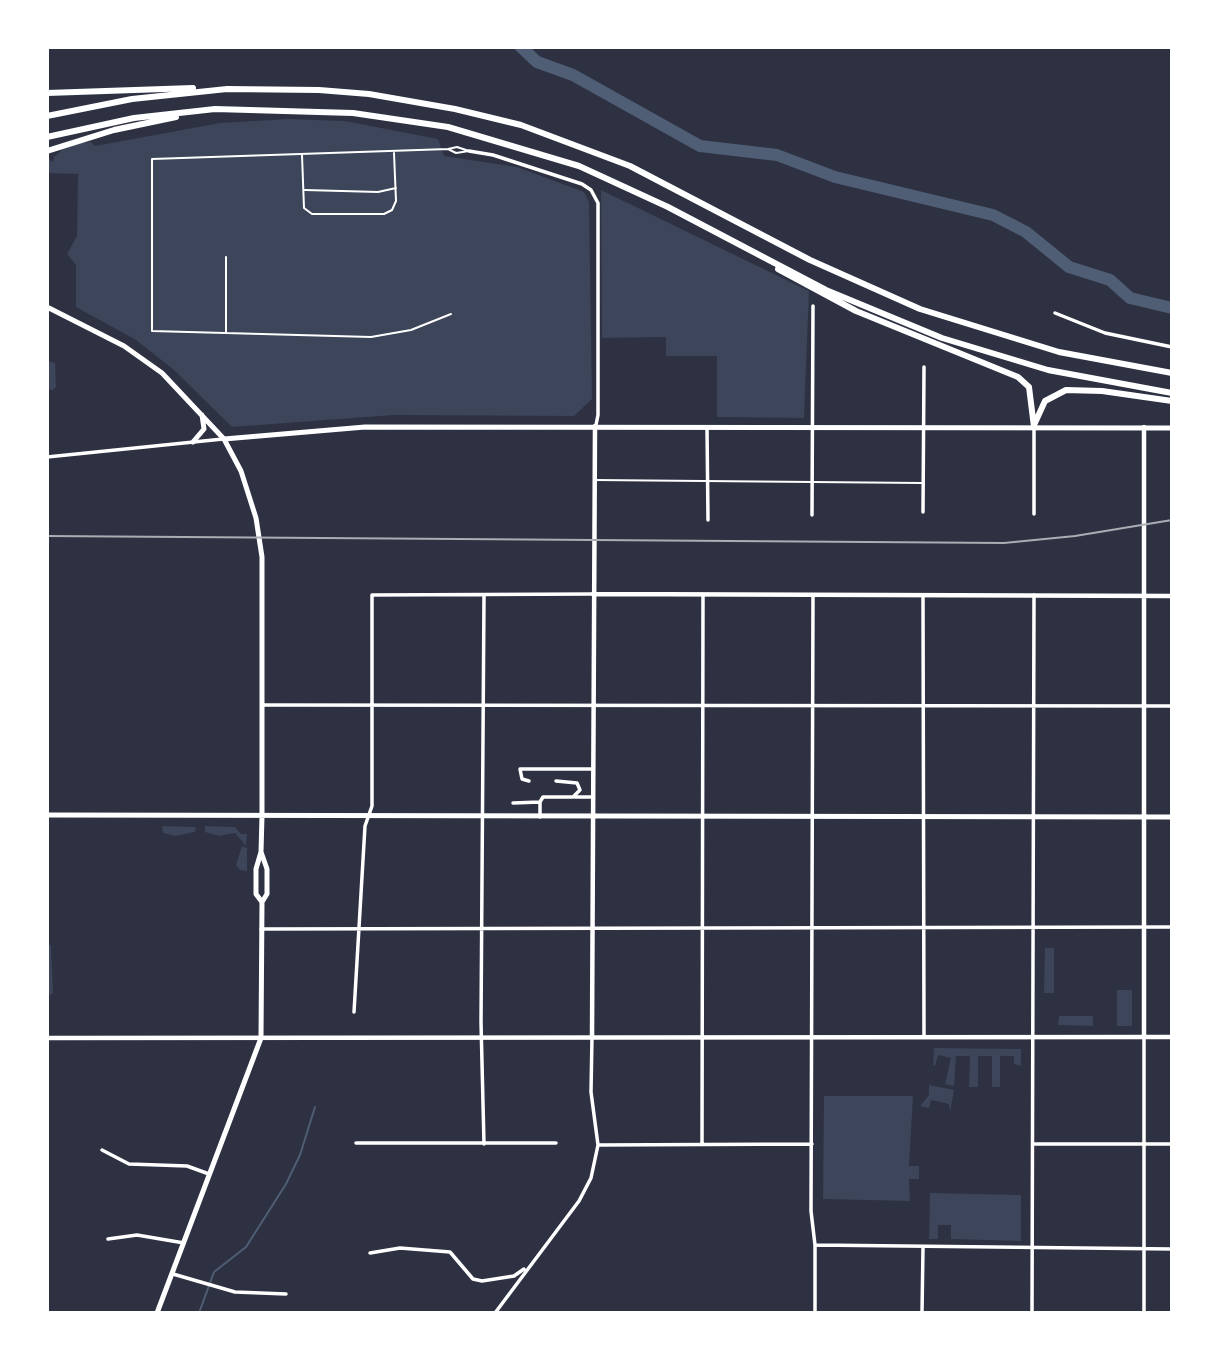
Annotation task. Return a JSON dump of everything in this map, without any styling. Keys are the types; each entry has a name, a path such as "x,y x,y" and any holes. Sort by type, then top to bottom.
{"highway":[{"path":"47,93 176,88 319,90 369,94 455,108 514,123 630,166 810,260 920,309 1025,343 1151,370 1172,371"},
{"path":"47,116 132,99 227,89"},
{"path":"47,137 134,118 215,109 353,113 448,127 579,166 668,207 774,265 863,307 977,350 1048,370 1172,393"},
{"path":"47,151 114,130 215,109"},
{"path":"774,265 782,274 856,311 1018,377 1028,387 1034,427"},
{"path":"1034,427 1045,401 1066,390 1102,391 1172,401"}],"main road":[{"path":"47,307 135,352 162,373 202,412 224,439 241,471 256,518 262,557 262,816 261,852 256,869 256,894 262,902"},
{"path":"193,442 204,429 202,412"},
{"path":"224,439 365,427 596,425 1172,428"},
{"path":"47,815 1172,817"},
{"path":"157,1313 261,1038 261,929 262,902 267,894 267,869 261,852"}],"street":[{"path":"469,151 493,155 582,184 591,191 598,203 598,415 593,480 591,1092 598,1145 595,1167 586,1190 495,1313"},
{"path":"813,306 813,515"},
{"path":"1055,313 1105,333 1172,347"},
{"path":"923,512 924,367"},
{"path":"707,426 708,520"},
{"path":"1034,427 1034,514"},
{"path":"1144,427 1144,1313"},
{"path":"47,457 224,439"},
{"path":"354,1012 365,828 369,816 372,596 484,596 500,593 923,597 1172,596"},
{"path":"702,1144 703,594"},
{"path":"1032,1313 1034,595"},
{"path":"484,596 481,1039 484,1144"},
{"path":"813,596 811,1211 815,1245 815,1313"},
{"path":"923,597 924,1037"},
{"path":"262,705 1172,706"},
{"path":"529,781 522,779 520,769 593,769"},
{"path":"556,781 577,783 580,790 573,797"},
{"path":"540,817 543,797 593,797"},
{"path":"513,803 540,803"},
{"path":"261,929 813,925 1172,927"},
{"path":"47,1038 1172,1037"},
{"path":"356,1143 556,1143"},
{"path":"598,1145 812,1144"},
{"path":"1033,1144 1172,1144"},
{"path":"102,1150 130,1164 187,1166 209,1174"},
{"path":"108,1239 137,1235 184,1243"},
{"path":"815,1245 1172,1249"},
{"path":"370,1253 400,1248 450,1252 473,1279 482,1281 514,1276 529,1266"},
{"path":"922,1313 923,1248"},
{"path":"173,1274 235,1292 286,1294"}],"lane":[{"path":"451,314 391,336 152,331 152,159 394,152 457,147 469,151"},
{"path":"447,149 456,153 469,151"},
{"path":"302,154 304,208 312,214 384,214 392,210 396,201 394,152"},
{"path":"304,190 378,192 396,188"},
{"path":"226,257 226,334"},
{"path":"593,480 923,483"}],"shaded area":[{"path":"289,119 345,121 438,139 444,156 517,167 584,192 589,202 592,399 574,416 394,415 232,427 174,370 136,340 76,307 76,265 67,254 77,236 78,174 47,173 47,158 53,162 54,157 63,149 80,143 91,142 95,146 220,123"},
{"path":"601,190 809,291 804,418 717,417 717,356 666,356 666,337 602,338"},
{"path":"992,211 1016,220 1026,232 1013,231 994,217"},
{"path":"47,361 55,363 56,387 53,390 47,389"},
{"path":"162,826 196,827 195,832 175,836 163,833"},
{"path":"205,826 235,827 241,834 247,834 246,846 235,833 219,836 205,832"},
{"path":"242,846 247,848 247,871 240,870 236,865"},
{"path":"47,944 51,945 53,993 47,997"},
{"path":"1045,948 1054,948 1054,993 1044,993"},
{"path":"1117,990 1132,990 1132,1026 1117,1026"},
{"path":"1059,1016 1093,1016 1093,1026 1058,1025"},
{"path":"934,1048 1021,1049 1021,1066 1014,1064 1014,1056 1000,1056 1000,1087 992,1087 992,1056 978,1056 978,1087 969,1087 970,1056 956,1056 954,1086 945,1084 951,1058 938,1055 935,1066 933,1065"},
{"path":"929,1085 954,1090 950,1112 949,1104 931,1100 929,1108 920,1106 929,1095"},
{"path":"824,1096 913,1096 909,1166 919,1166 919,1179 909,1179 910,1201 823,1199"},
{"path":"930,1193 1021,1195 1021,1241 951,1239 951,1225 938,1225 938,1239 929,1239"}],"waterway":[{"path":"521,47 537,62 573,75 700,146 777,155 835,177 993,215 1026,232 1069,267 1110,280 1130,298 1172,308"},
{"path":"199,1313 214,1272 246,1247 286,1184 300,1155 315,1107"}],"railway":[{"path":"47,536 1004,543 1075,536 1172,520"}]}
